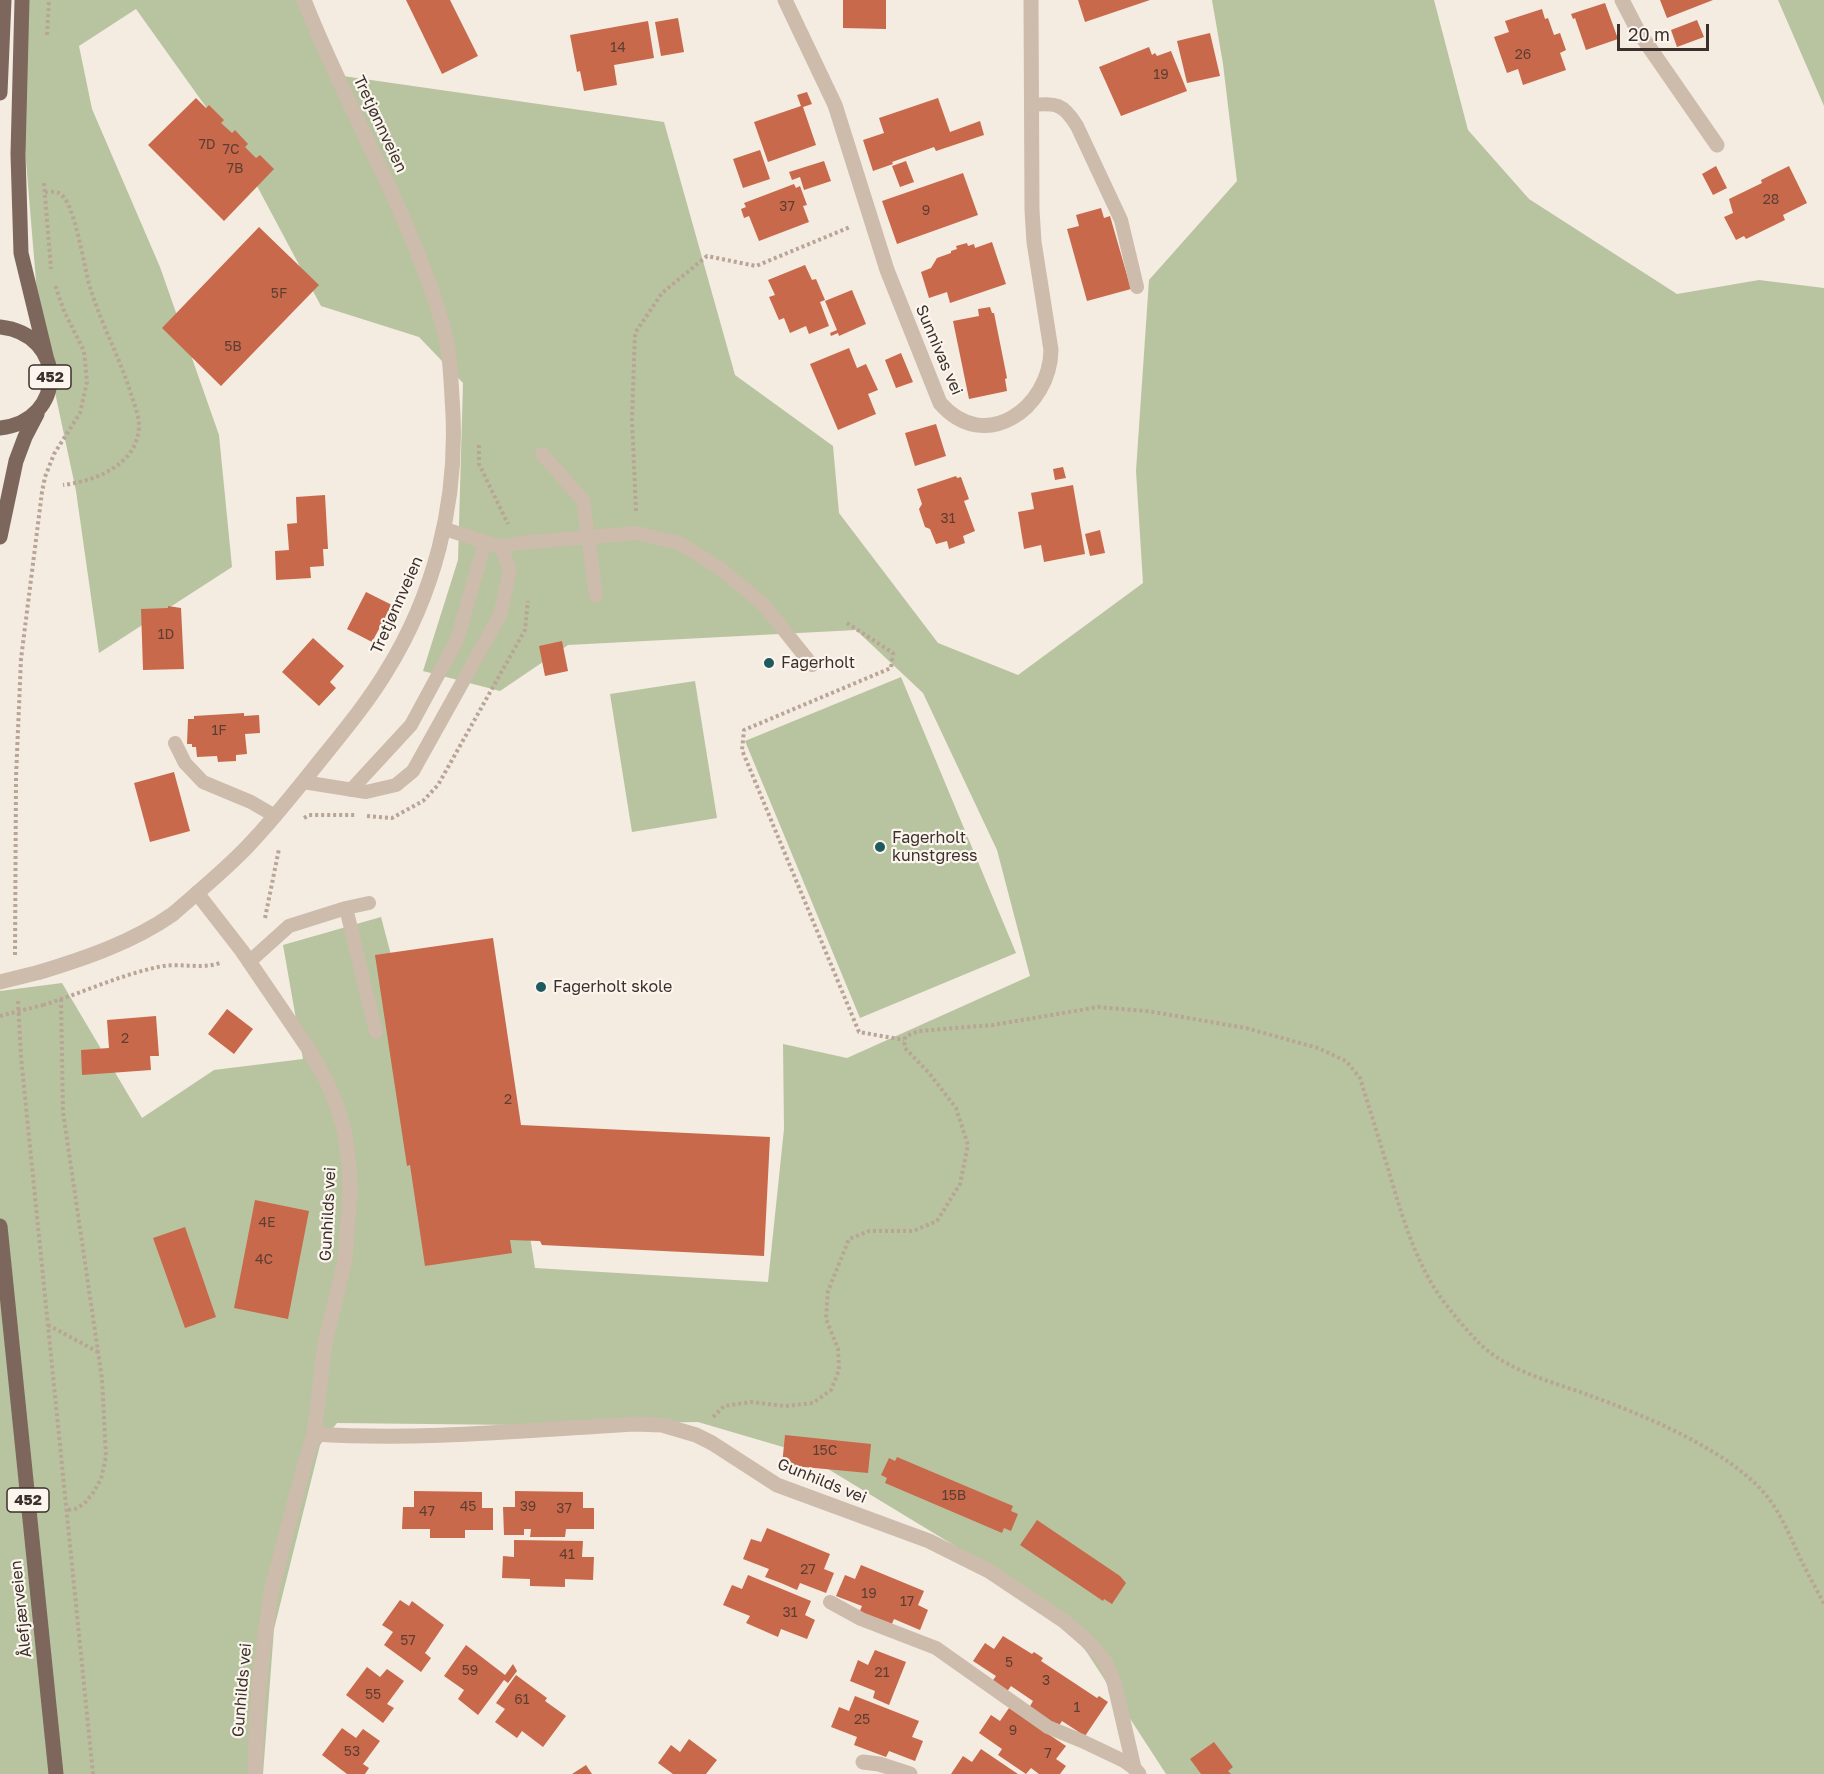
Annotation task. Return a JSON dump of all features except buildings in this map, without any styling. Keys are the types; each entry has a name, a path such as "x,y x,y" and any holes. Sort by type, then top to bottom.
{"main road":[{"path":"0,93 4,0"},
{"name":"452","path":"0,537 16,461 25,437 46,399 50,385 50,370 21,253 18,154 22,0"},
{"name":"452","path":"0,327 12,328 26,334 37,343 46,356"},
{"name":"452","path":"0,428 21,424 38,411"},
{"name":"Ålefjærveien","path":"0,1226 56,1774"}],"street":[{"name":"Tretjønnveien","path":"0,982 78,960 113,947 142,932 173,914 246,849 303,782 386,673 404,641 433,572 445,529 454,446 451,382 443,327 420,261 385,175 319,39 304,0"},
{"name":"Sunnivas vei","path":"786,0 835,105 887,270 940,403 947,412 967,423 982,426 1011,420 1039,391 1051,367 1051,350 1034,242 1031,0"},
{"path":"1622,0 1638,31 1717,145"},
{"name":"Gunhilds vei","path":"197,893 289,1017 313,1057 337,1106 345,1134 349,1166 350,1193 345,1260 338,1297 325,1343 314,1434 303,1466 271,1592 260,1678 255,1774"},
{"name":"Gunhilds vei","path":"314,1434 370,1438 405,1437 635,1424 662,1425 696,1435 777,1485 929,1541 989,1571 1065,1621 1105,1661 1114,1682 1137,1771"},
{"path":"863,1762 879,1764 910,1774"}],"lane":[{"path":"1031,105 1051,103 1060,106 1071,116 1077,126 1121,220 1137,287"},
{"path":"542,454 583,500 596,596"},
{"path":"445,529 501,547 638,532 680,543 718,567 763,604 812,665"},
{"path":"351,790 411,725 457,640 484,542"},
{"path":"303,782 366,792 396,785 413,771 500,615 510,570 501,547"},
{"path":"175,743 185,763 203,782 251,802 275,816"},
{"path":"249,962 289,926 369,903"},
{"path":"346,908 376,1032"},
{"name":"Gunhilds vei","path":"830,1602 861,1619 936,1648 1048,1727 1124,1761 1137,1771"}],"path":[{"path":"46,46 49,0"},
{"path":"16,958 16,777 21,659 45,477 54,454 80,413 87,382 84,351 64,311 51,268 44,181"},
{"path":"45,192 58,192 65,198 73,213 90,286 127,379 139,426 135,442 124,460 94,478 63,485"},
{"path":"638,532 632,420 635,333 662,293 707,256 756,266 871,219"},
{"path":"847,623 893,653 891,668 744,730 742,750 859,1032 904,1040"},
{"path":"17,991 21,1058 93,1774"},
{"path":"61,999 63,1112 103,1390 106,1457 104,1468 93,1493 84,1504 75,1509 66,1510"},
{"path":"0,1016 43,1005"},
{"path":"696,1435 724,1406 751,1402 786,1406 813,1403 831,1390 840,1370 838,1349 826,1319 828,1291 849,1239 870,1231 913,1231 937,1221 960,1184 968,1145 956,1108 905,1048 904,1040 908,1034 919,1031 993,1025 1098,1007 1147,1011 1246,1028 1318,1048 1346,1061 1360,1078 1399,1208 1417,1254 1440,1296 1478,1341 1509,1365 1612,1404 1671,1430 1708,1449 1745,1474 1770,1500 1784,1523 1824,1604"},
{"path":"48,1325 98,1353"}],"green space":[{"path":"19,0 309,0 343,76 664,122 735,375 833,446 839,513 938,643 1018,675 1143,583 1136,471 1149,280 1237,181 1223,64 1212,0 1434,0 1468,130 1529,199 1677,294 1759,280 1824,288 1824,1774 1166,1774 1073,1631 965,1552 800,1452 698,1422 516,1425 337,1423 320,1445 274,1629 263,1774 0,1774 0,991 62,983 142,1118 214,1070 303,1059 283,945 381,917 410,1027 522,1186 535,1268 768,1282 784,1129 783,1044 847,1058 1030,976 997,850 923,693 856,630 568,645 500,691 423,671 458,560 463,383 419,337 321,306 241,156 136,9 79,46 92,109 160,267 219,435 232,567 99,653 76,491 39,317 24,137"},
{"path":"1778,0 1824,0 1824,106"},
{"name":"Fagerholt kunstgress","path":"901,677 1016,953 860,1018 745,741"},
{"path":"695,681 717,818 632,832 610,694"}],"place":[{"name":"Fagerholt","path":"769,663"},
{"name":"Fagerholt kunstgress","path":"880,847"},
{"name":"Fagerholt skole","path":"541,987"}]}
